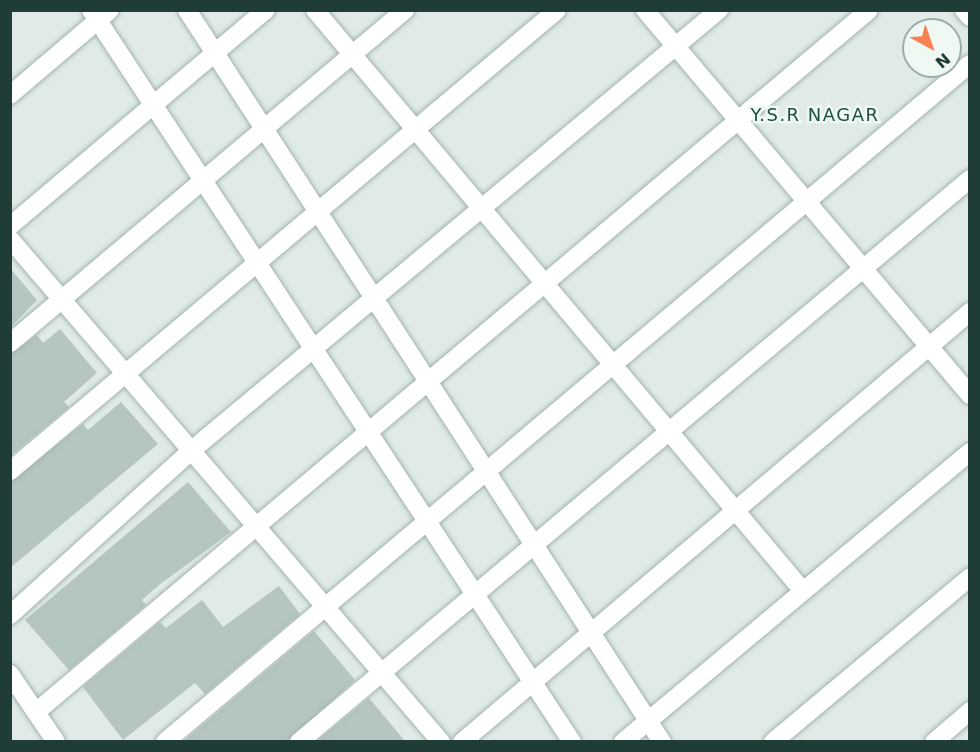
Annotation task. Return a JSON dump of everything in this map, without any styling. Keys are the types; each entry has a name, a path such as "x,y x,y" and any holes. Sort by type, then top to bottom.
{"street":[{"path":"188,10 262,131 318,212 663,741"},
{"path":"10,226 266,10"},
{"path":"315,10 351,56 482,208 803,591"},
{"path":"10,343 405,10"},
{"path":"10,471 557,10"},
{"path":"645,10 969,395"},
{"path":"10,615 192,450 719,10"},
{"path":"36,712 428,381 546,285 869,10"},
{"path":"964,10 969,17"},
{"path":"10,95 100,14 153,106 201,182 314,349 572,741"},
{"path":"165,741 969,64"},
{"path":"299,741 969,179"},
{"path":"10,239 441,741"},
{"path":"462,741 969,312"},
{"path":"623,741 969,452"},
{"path":"773,741 969,576"},
{"path":"10,675 56,741"},
{"path":"934,741 969,711"}],"building":[{"path":"10,268 37,300 10,328"},
{"path":"60,329 97,373 64,402 69,407 10,456 10,354 37,335 43,343"},
{"path":"121,402 158,444 10,568 10,482 83,424 88,430"},
{"path":"188,482 231,532 159,585 142,600 146,605 69,670 25,620"},
{"path":"279,586 300,614 205,694 195,683 123,740 83,687 160,622 166,628 202,600 223,627"},
{"path":"314,631 355,680 288,741 184,741"},
{"path":"369,698 405,741 317,741"}],"district":[{"name":"Y.S.R NAGAR","path":"815,115"}]}
